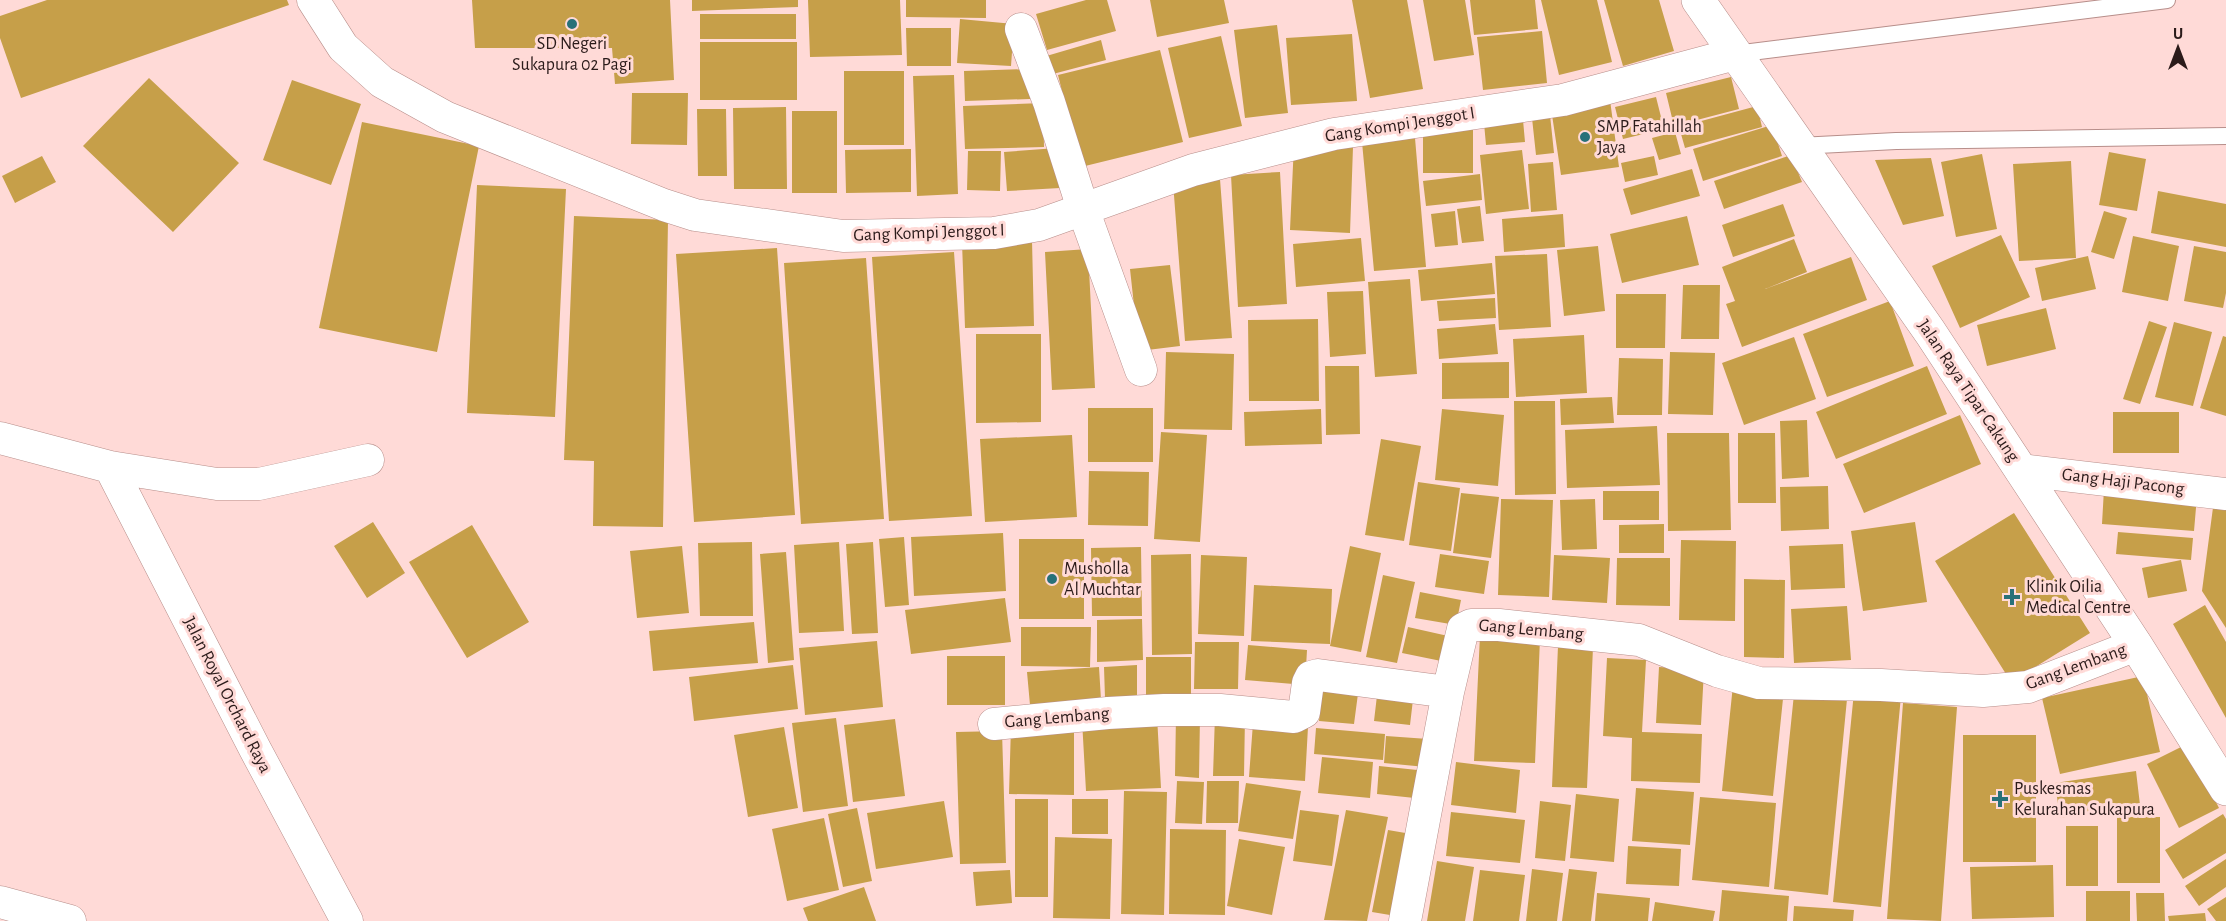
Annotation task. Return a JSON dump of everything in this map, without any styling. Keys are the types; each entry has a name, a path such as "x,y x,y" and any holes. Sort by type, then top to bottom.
{"street":[{"name":"Gang Kompi Jenggot I","path":"313,0 343,47 382,82 445,117 664,205 695,215 843,236 994,233 1039,225 1193,170 1334,134 1563,100 1735,54"},
{"name":"Jalan Raya Tipar Cakung","path":"1698,0 1930,332 2136,645 2226,789"},
{"path":"1021,29 1049,102 1083,209 1141,370"},
{"path":"0,438 110,467 217,484 259,484 368,460"},
{"name":"Jalan Royal Orchard Raya","path":"110,467 255,749 347,921"},
{"name":"Gang Haji Pacong","path":"2021,470 2226,494"},
{"name":"Gang Lembang","path":"994,724 1164,710 1220,710 1294,717 1304,712 1308,682 1311,677 1318,675 1448,692 1463,629 1471,624 1499,624 1639,640 1717,672 1759,682 1881,685 1983,691 2028,687 2136,645"},
{"path":"1405,921 1448,692"},
{"path":"0,902 70,921"}],"lane":[{"path":"1735,54 2167,0"},
{"path":"1799,146 1896,141 2226,136"}],"building":[{"path":"47,0 287,0 289,5 21,98 0,38 0,16"},
{"name":"SD Negeri Sukapura 02 Pagi","path":"472,0 670,0 674,80 615,84 612,48 475,48"},
{"path":"692,0 798,0 798,7 692,11"},
{"path":"808,0 900,0 902,55 810,57"},
{"path":"906,0 986,0 986,18 906,17"},
{"path":"1086,0 1107,0 1116,31 1047,50 1036,14"},
{"path":"1150,0 1224,0 1229,23 1157,37"},
{"path":"1352,0 1407,0 1423,89 1370,98"},
{"path":"1423,0 1465,0 1474,55 1434,61"},
{"path":"1470,0 1535,0 1538,29 1474,35"},
{"path":"1541,0 1597,0 1612,62 1559,75"},
{"path":"1604,0 1659,0 1674,51 1623,66"},
{"path":"700,14 796,14 796,39 700,39"},
{"path":"960,19 1014,24 1011,66 957,63"},
{"path":"1277,25 1288,113 1245,118 1234,30"},
{"path":"906,28 951,28 951,66 907,66"},
{"path":"1542,31 1547,83 1483,90 1477,37"},
{"path":"1352,34 1357,101 1291,105 1286,38"},
{"path":"1221,36 1242,126 1189,138 1168,48"},
{"path":"1101,40 1106,60 1049,75 1043,57"},
{"path":"700,42 797,42 797,100 700,100"},
{"path":"1160,50 1183,142 1081,167 1058,75"},
{"path":"1030,69 1030,99 965,101 964,71"},
{"path":"844,71 904,71 904,145 844,145"},
{"path":"954,75 958,194 917,196 913,76"},
{"path":"1731,77 1739,109 1674,126 1666,93"},
{"path":"149,78 239,163 173,232 83,146"},
{"path":"292,80 361,104 331,185 263,160"},
{"path":"632,93 688,93 687,145 631,144"},
{"path":"1656,97 1664,129 1623,139 1615,107"},
{"name":"SMP Fatahillah Jaya","path":"1610,100 1619,167 1561,175 1551,108"},
{"path":"1043,103 1044,147 965,149 963,106"},
{"path":"1757,106 1762,127 1685,148 1679,127"},
{"path":"786,107 787,189 734,189 733,108"},
{"path":"697,109 726,109 727,176 698,176"},
{"path":"1522,109 1525,142 1486,145 1483,112"},
{"path":"792,111 837,111 837,193 792,193"},
{"path":"1550,115 1554,153 1536,155 1532,118"},
{"path":"362,122 479,146 437,352 319,328"},
{"path":"1772,125 1782,156 1703,181 1693,149"},
{"path":"1423,127 1473,127 1473,173 1423,173"},
{"path":"1675,132 1681,154 1659,160 1652,138"},
{"path":"1415,138 1426,267 1374,271 1362,142"},
{"path":"1294,144 1353,147 1350,233 1290,230"},
{"path":"1057,148 1060,188 1007,191 1004,152"},
{"path":"911,149 911,192 846,193 845,150"},
{"path":"1522,150 1529,209 1486,214 1480,155"},
{"path":"968,151 1001,151 1000,191 967,190"},
{"path":"2109,152 2146,159 2137,211 2099,205"},
{"path":"1982,154 1997,229 1956,237 1941,162"},
{"path":"1791,155 1802,182 1724,209 1714,181"},
{"path":"42,156 56,182 15,203 2,176"},
{"path":"1654,156 1658,175 1625,182 1621,163"},
{"path":"1931,158 1944,216 1903,225 1875,160"},
{"path":"2071,161 2076,258 2019,261 2013,164"},
{"path":"1553,162 1557,210 1531,212 1528,164"},
{"path":"1692,169 1700,196 1631,215 1623,189"},
{"path":"1280,172 1287,304 1238,307 1231,175"},
{"path":"1480,174 1482,200 1426,206 1423,181"},
{"path":"1220,179 1232,338 1185,341 1173,182"},
{"path":"477,185 566,189 555,417 467,413"},
{"path":"2158,191 2226,204 2226,247 2151,233"},
{"path":"1783,204 1795,236 1733,257 1722,225"},
{"path":"1480,206 1484,241 1462,243 1457,209"},
{"path":"1455,211 1458,245 1435,247 1431,214"},
{"path":"2104,211 2127,218 2114,259 2091,252"},
{"path":"1563,214 1565,247 1504,252 1502,219"},
{"path":"574,216 668,220 663,527 593,526 594,461 564,460"},
{"path":"1687,216 1699,265 1622,283 1610,234"},
{"path":"2001,235 2030,297 1960,328 1932,266"},
{"path":"2133,236 2179,246 2168,301 2122,292"},
{"path":"1361,238 1365,281 1296,287 1293,244"},
{"path":"1794,239 1807,272 1765,289 1851,257 1867,300 1742,347 1726,304 1735,301 1722,267"},
{"path":"1032,240 1034,326 965,328 962,242"},
{"path":"1598,246 1605,311 1564,316 1557,250"},
{"path":"2194,246 2226,252 2226,293 2223,308 2184,301"},
{"path":"777,248 795,515 694,522 676,254"},
{"path":"1088,249 1095,388 1052,390 1045,252"},
{"path":"954,252 972,516 889,521 872,257"},
{"path":"1547,254 1551,327 1499,330 1495,256"},
{"path":"2088,256 2096,289 2042,301 2035,268"},
{"path":"866,258 884,519 801,524 784,263"},
{"path":"1492,263 1495,294 1421,301 1418,270"},
{"path":"1170,265 1180,346 1139,351 1130,269"},
{"path":"1410,279 1417,374 1375,377 1368,282"},
{"path":"1683,285 1720,285 1719,339 1681,339"},
{"path":"1363,291 1366,354 1330,357 1327,292"},
{"path":"1616,294 1666,294 1665,348 1616,348"},
{"path":"1495,298 1496,318 1439,321 1437,301"},
{"path":"1890,301 1914,366 1827,397 1803,334"},
{"path":"2046,308 2056,349 1987,366 1977,325"},
{"path":"1318,319 1319,401 1249,401 1248,320"},
{"path":"2149,321 2167,327 2140,404 2123,399"},
{"path":"2174,322 2212,332 2193,406 2155,397"},
{"path":"1495,324 1498,354 1439,359 1437,329"},
{"path":"976,334 1041,334 1041,422 976,423"},
{"path":"1584,335 1587,393 1516,397 1513,339"},
{"path":"2223,336 2226,337 2226,416 2200,408"},
{"path":"1794,337 1816,399 1744,425 1722,363"},
{"path":"1166,352 1234,354 1232,430 1164,429"},
{"path":"1670,352 1715,353 1713,415 1668,414"},
{"path":"1619,358 1663,359 1662,415 1617,415"},
{"path":"1509,362 1509,398 1442,399 1442,363"},
{"path":"1325,366 1359,366 1360,434 1326,435"},
{"path":"1927,366 1947,414 1836,459 1816,412"},
{"path":"1612,397 1614,423 1561,425 1560,399"},
{"path":"1514,401 1555,401 1556,494 1515,495"},
{"path":"1088,408 1153,408 1153,462 1088,462"},
{"path":"1321,409 1322,444 1245,446 1244,412"},
{"path":"1442,409 1504,415 1498,486 1435,480"},
{"path":"2113,412 2179,412 2179,453 2113,453"},
{"path":"1960,415 1981,464 1864,513 1843,464"},
{"path":"1807,420 1809,477 1782,479 1780,421"},
{"path":"1657,426 1660,485 1567,488 1565,430"},
{"path":"1161,432 1207,435 1200,542 1154,539"},
{"path":"1667,433 1729,433 1731,530 1668,531"},
{"path":"1738,433 1775,433 1776,503 1738,503"},
{"path":"1072,435 1077,517 985,522 980,439"},
{"path":"1381,439 1421,446 1404,541 1365,535"},
{"path":"1089,471 1149,472 1148,526 1088,525"},
{"path":"1418,482 1460,488 1451,551 1409,545"},
{"path":"1828,486 1829,529 1781,531 1780,487"},
{"path":"2104,489 2197,496 2194,531 2102,524"},
{"path":"1603,491 1659,491 1659,520 1603,520"},
{"path":"1461,493 1499,497 1491,558 1453,553"},
{"path":"1501,499 1553,500 1549,597 1498,595"},
{"path":"1595,499 1597,549 1562,550 1560,500"},
{"path":"2214,500 2226,502 2226,628 2202,591"},
{"name":"Klinik Oilia Medical Centre","path":"2014,513 2090,633 2011,682 1935,561"},
{"path":"373,522 405,573 367,598 334,546"},
{"path":"1915,522 1927,602 1863,611 1851,531"},
{"path":"1664,524 1664,553 1619,553 1619,525"},
{"path":"472,525 529,622 467,658 409,562"},
{"path":"2118,532 2193,538 2191,560 2116,554"},
{"path":"1003,533 1006,591 914,596 911,537"},
{"path":"904,537 909,605 885,607 879,539"},
{"name":"Musholla Al Muchtar","path":"1019,539 1084,539 1084,619 1019,619"},
{"path":"1681,540 1736,541 1735,621 1679,620"},
{"path":"752,542 753,616 700,616 698,543"},
{"path":"839,542 844,631 799,633 794,545"},
{"path":"873,542 878,633 852,634 846,544"},
{"path":"1843,544 1845,588 1791,590 1789,546"},
{"path":"682,546 689,613 637,618 630,551"},
{"path":"1350,546 1381,553 1361,652 1330,646"},
{"path":"1141,547 1142,616 1092,616 1091,548"},
{"path":"786,552 794,660 768,663 760,554"},
{"path":"1191,554 1192,654 1152,655 1151,555"},
{"path":"1440,554 1489,561 1484,594 1435,587"},
{"path":"1201,555 1247,557 1244,636 1198,634"},
{"path":"1554,555 1610,558 1607,603 1552,600"},
{"path":"1617,558 1670,558 1670,606 1616,605"},
{"path":"2181,560 2187,591 2148,598 2142,568"},
{"path":"1383,575 1415,582 1397,663 1366,657"},
{"path":"1744,579 1785,580 1784,658 1744,657"},
{"path":"1254,585 1332,589 1330,644 1251,641"},
{"path":"1420,592 1461,600 1456,625 1415,618"},
{"path":"1005,598 1011,642 911,654 905,610"},
{"path":"2205,605 2226,642 2226,718 2173,624"},
{"path":"1847,606 1851,660 1794,663 1791,609"},
{"path":"1142,619 1143,660 1097,662 1097,620"},
{"path":"754,622 758,663 653,671 649,631"},
{"path":"1021,627 1091,627 1090,667 1021,666"},
{"path":"1408,627 1457,638 1451,663 1402,653"},
{"path":"1480,635 1540,638 1535,763 1474,761"},
{"path":"877,641 883,707 805,715 799,648"},
{"path":"1195,642 1239,642 1238,689 1194,689"},
{"path":"1248,645 1307,650 1305,685 1245,680"},
{"path":"1558,646 1593,647 1587,788 1552,787"},
{"path":"947,656 1005,656 1005,705 947,705"},
{"path":"1146,657 1191,657 1191,695 1146,695"},
{"path":"1607,658 1646,660 1642,732 1702,734 1700,783 1631,781 1632,738 1603,736"},
{"path":"793,665 798,709 694,721 689,677"},
{"path":"1137,665 1137,698 1105,698 1104,667"},
{"path":"1099,667 1101,700 1030,705 1027,672"},
{"path":"1659,667 1704,670 1701,725 1656,723"},
{"path":"2143,676 2160,752 2060,774 2042,698"},
{"path":"1323,682 1359,686 1354,724 1319,721"},
{"path":"1733,685 1784,689 1773,796 1722,791"},
{"path":"1378,687 1414,691 1410,725 1374,721"},
{"path":"1854,692 1901,696 1881,907 1833,902"},
{"path":"1794,694 1847,699 1828,895 1774,889"},
{"path":"1903,703 1957,707 1941,921 1887,919"},
{"path":"1176,715 1200,716 1199,778 1175,776"},
{"path":"1215,715 1245,716 1244,776 1213,776"},
{"path":"1157,716 1161,788 1086,791 1082,720"},
{"path":"836,718 848,806 803,812 792,723"},
{"path":"895,719 905,796 853,802 844,725"},
{"path":"1253,723 1308,727 1305,781 1249,777"},
{"path":"1011,726 1074,727 1074,795 1009,794"},
{"path":"784,727 798,808 748,817 734,735"},
{"path":"1316,728 1385,734 1383,760 1314,754"},
{"path":"1002,731 1006,863 960,864 956,732"},
{"name":"Puskesmas Kelurahan Sukapura","path":"1963,735 2036,735 2036,862 1963,862"},
{"path":"1386,736 1428,739 1426,767 1384,763"},
{"path":"2187,744 2219,808 2179,828 2147,764"},
{"path":"1322,757 1373,762 1370,798 1318,793"},
{"path":"1456,762 1520,770 1516,813 1451,805"},
{"path":"1379,766 1427,771 1424,799 1377,794"},
{"path":"2136,771 2140,805 2060,818 2055,783"},
{"path":"1177,781 1204,782 1202,824 1175,823"},
{"path":"1207,781 1239,781 1238,823 1206,823"},
{"path":"1246,783 1301,791 1293,839 1238,831"},
{"path":"1636,788 1694,792 1690,845 1632,841"},
{"path":"1124,791 1167,792 1164,915 1121,914"},
{"path":"1576,794 1619,799 1614,862 1570,858"},
{"path":"1700,797 1776,803 1769,887 1692,880"},
{"path":"1015,799 1048,799 1048,897 1015,897"},
{"path":"1072,799 1108,799 1108,834 1072,834"},
{"path":"944,801 953,857 876,869 867,813"},
{"path":"1540,801 1571,805 1565,861 1535,858"},
{"path":"857,808 872,881 843,887 828,814"},
{"path":"1300,810 1339,815 1332,866 1293,861"},
{"path":"1346,810 1388,817 1367,921 1324,920"},
{"path":"1451,812 1525,820 1520,863 1446,856"},
{"path":"2223,814 2226,819 2226,853 2183,879 2165,850"},
{"path":"2117,817 2160,817 2160,883 2117,883"},
{"path":"824,818 839,890 787,901 772,829"},
{"path":"2066,826 2098,826 2098,886 2066,886"},
{"path":"1170,829 1226,830 1225,915 1169,914"},
{"path":"1388,830 1417,835 1402,917 1372,912"},
{"path":"1055,837 1112,839 1110,919 1053,918"},
{"path":"1239,839 1285,847 1272,915 1227,906"},
{"path":"1628,846 1681,849 1679,886 1626,884"},
{"path":"2226,859 2226,887 2199,906 2185,886"},
{"path":"1437,861 1474,867 1465,921 1427,921"},
{"path":"2053,865 2054,917 1972,919 1970,867"},
{"path":"1532,869 1563,873 1557,921 1526,921"},
{"path":"1569,869 1597,872 1591,921 1562,921"},
{"path":"1010,870 1012,903 976,906 973,872"},
{"path":"1480,870 1525,875 1519,921 1473,921"},
{"path":"864,887 876,921 808,921 803,908"},
{"path":"1722,890 1789,896 1787,921 1719,921"},
{"path":"2086,891 2130,891 2130,921 2086,921"},
{"path":"1597,893 1650,898 1648,921 1595,921"},
{"path":"2136,893 2164,893 2165,921 2137,921"},
{"path":"2226,897 2226,921 2216,921 2207,909"},
{"path":"1655,902 1715,911 1713,921 1652,921"},
{"path":"1794,906 1854,910 1853,921 1793,921"},
{"path":"2205,913 2206,921 2169,921 2168,916"}],"place":[{"name":"SD Negeri Sukapura 02 Pagi","path":"572,24"},
{"name":"SMP Fatahillah Jaya","path":"1585,137"},
{"name":"Musholla Al Muchtar","path":"1052,579"},
{"name":"Klinik Oilia Medical Centre","path":"2012,597"},
{"name":"Puskesmas Kelurahan Sukapura","path":"2000,799"}]}
